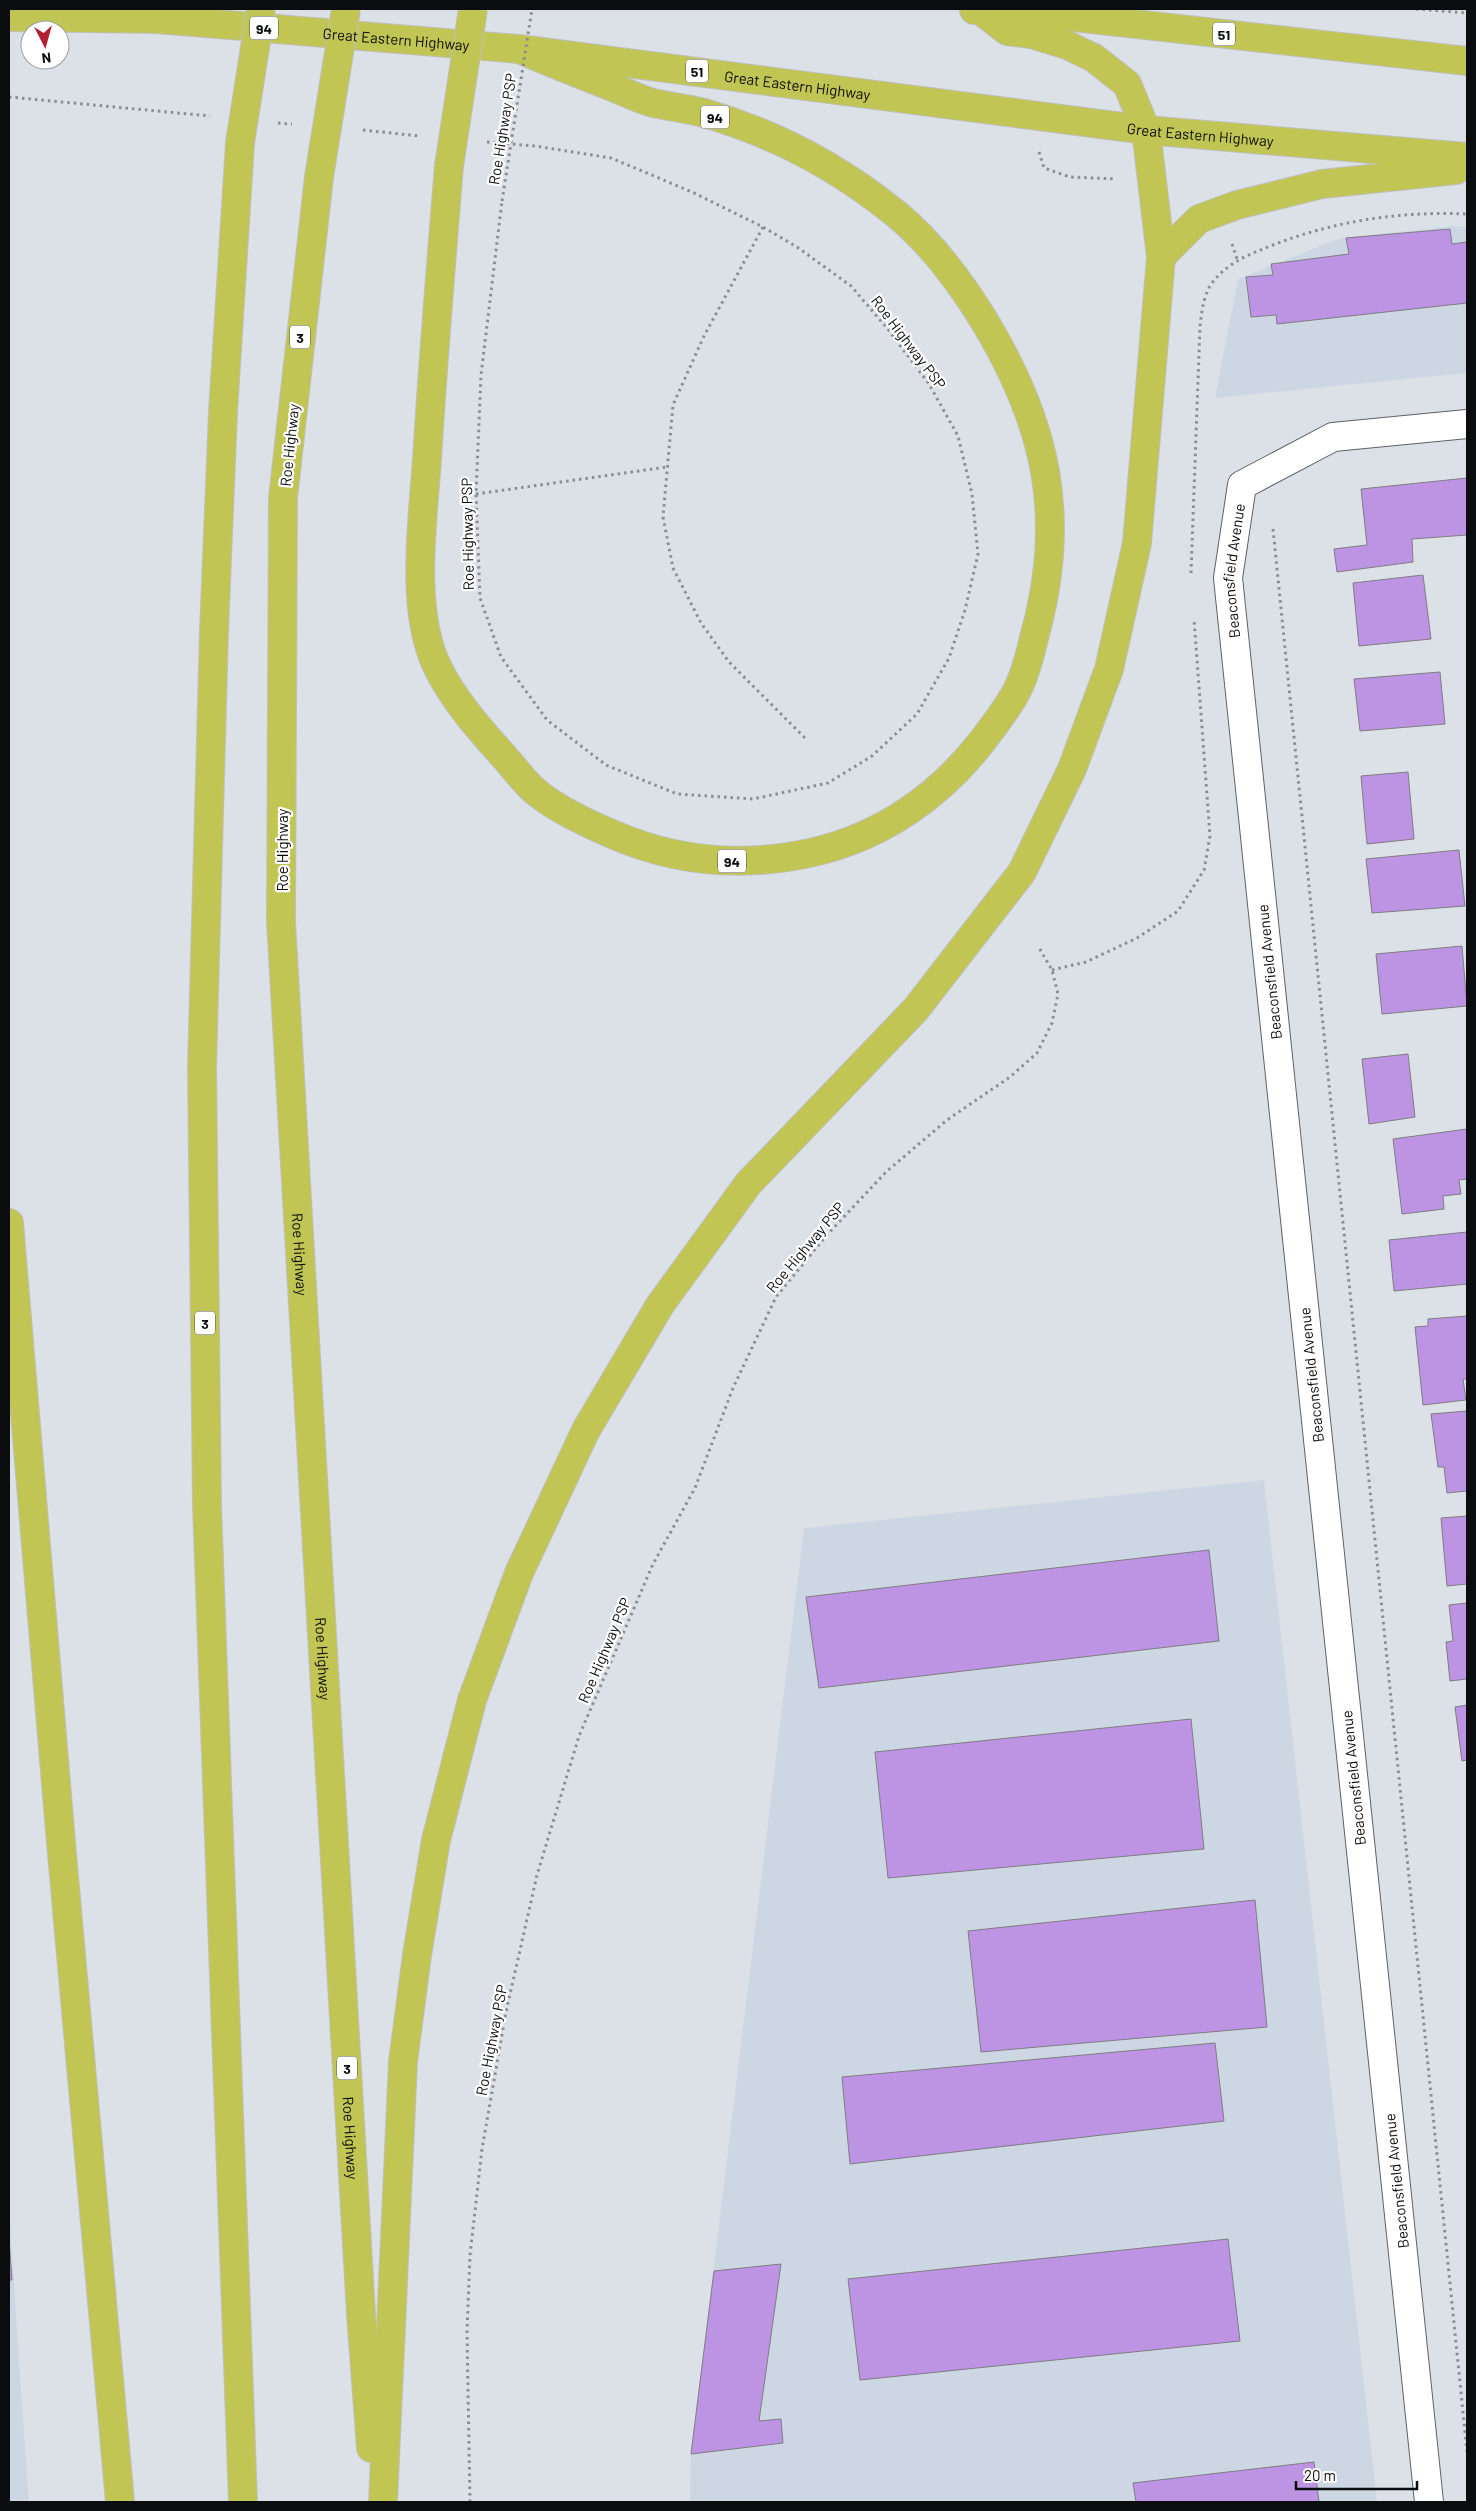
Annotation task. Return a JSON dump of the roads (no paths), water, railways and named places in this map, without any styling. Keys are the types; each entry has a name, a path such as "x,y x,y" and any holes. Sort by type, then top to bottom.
{"highway":[{"name":"3","path":"243,2502 207,1505 202,1067 223,412 240,143 261,9"},
{"name":"Roe Highway","path":"346,9 319,177 283,498 282,920 361,2314 375,2502"},
{"name":"94","path":"473,9 449,166 424,490 421,614 436,664 474,723 536,792 584,822 636,845 686,858 740,862 792,857 831,848 873,832 911,810 941,787 969,758 1016,692 1043,606 1049,566 1052,522 1040,449 1027,404 989,329 934,249 897,215 815,157 765,134 701,112 648,102 519,50"},
{"name":"51","path":"971,10 1001,9 1467,62"},
{"path":"1096,9 1126,23"},
{"path":"383,2502 402,2062 436,1840 472,1700 518,1573 586,1430 660,1305 748,1184 916,1009 1022,872 1072,768 1109,669 1137,543 1161,257 1146,130 1127,84 1094,58 1067,45 1031,34 1007,31 971,10"},
{"name":"Great Eastern Highway","path":"9,17 156,19 519,50 1146,130 1467,157"},
{"path":"1161,257 1198,220 1237,205 1322,184 1439,170 1467,170"},
{"path":"9,1223 60,1833 120,2502"}],"street":[{"name":"Beaconsfield Avenue","path":"1429,2502 1228,578 1242,485 1333,437 1467,424"}]}
